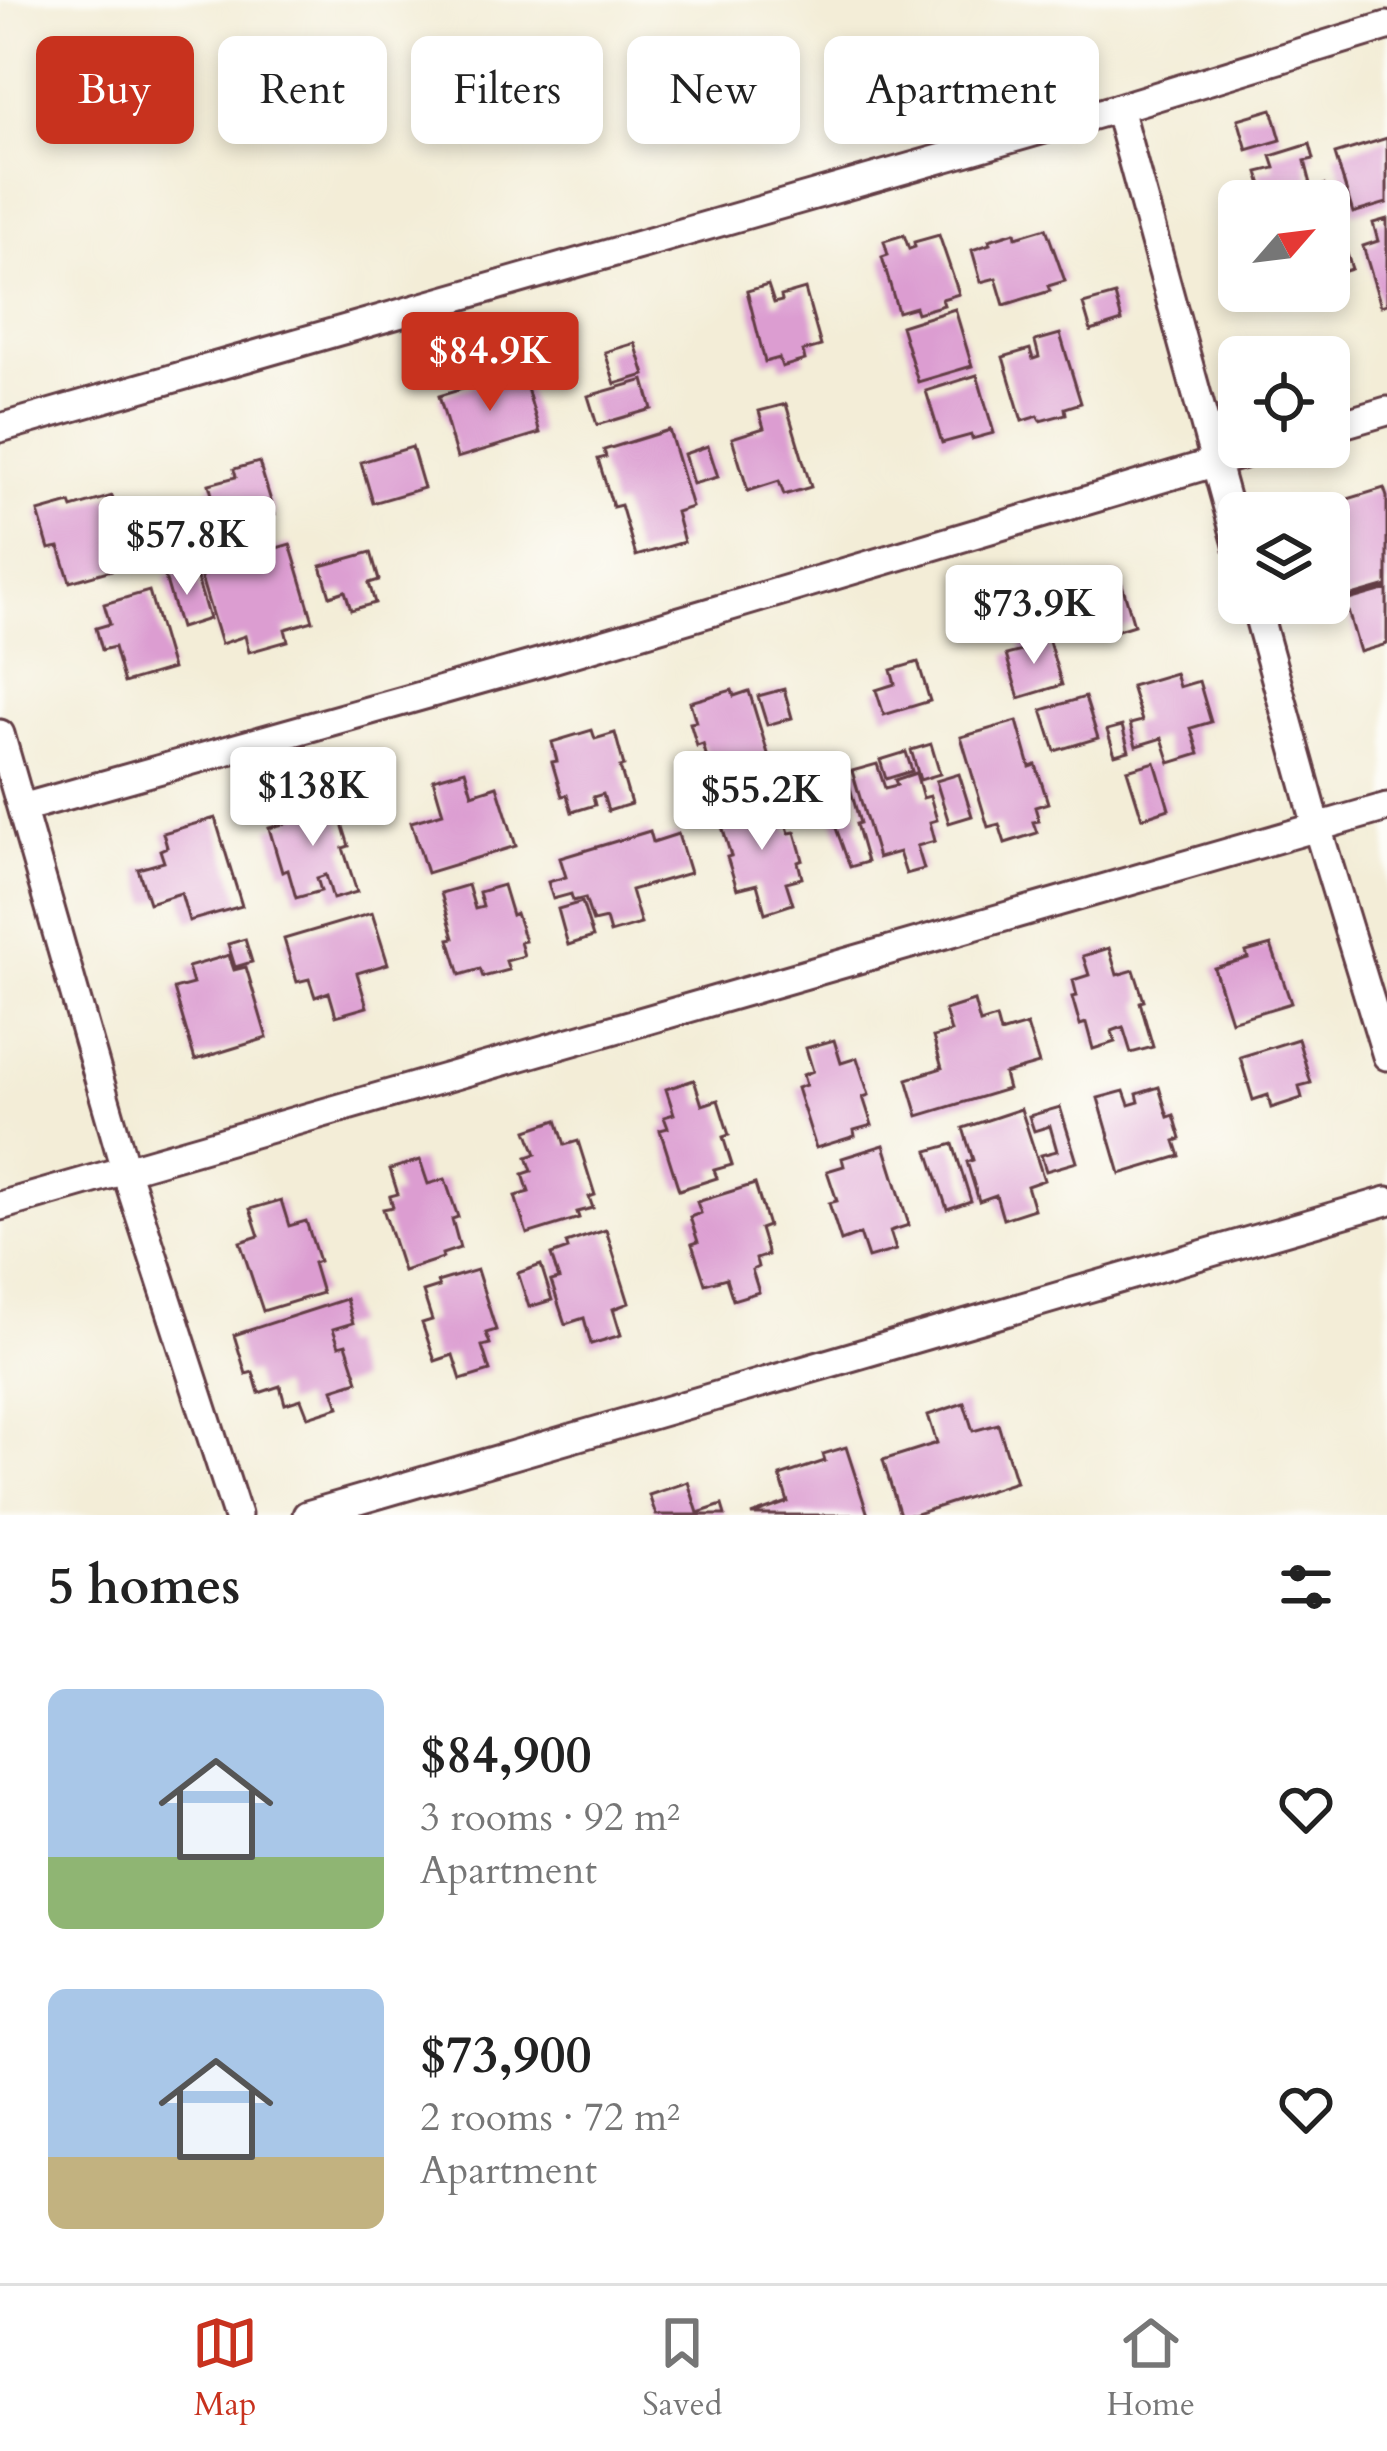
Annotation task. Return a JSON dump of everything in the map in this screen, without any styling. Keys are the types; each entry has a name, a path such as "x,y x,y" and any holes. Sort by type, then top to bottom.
{"street":[{"path":"0,428 1118,108 1387,26"},
{"path":"1118,108 1223,492"},
{"path":"1350,422 1387,411"},
{"path":"22,808 542,662 1218,462"},
{"path":"1261,624 1387,1056"},
{"path":"0,734 125,1169 237,1515"},
{"path":"0,1206 1387,807"},
{"path":"307,1515 1387,1201"}],"building":[{"path":"1272,109 1281,140 1247,150 1238,119"},
{"path":"1387,138 1387,203 1353,213 1350,180 1343,180 1335,154"},
{"path":"1310,144 1314,159 1305,161 1310,180 1260,180 1258,172 1275,168 1271,156"},
{"path":"1387,219 1387,304 1381,306 1363,246 1378,241 1373,223"},
{"path":"1046,228 1065,281 1048,286 1050,291 1004,305 996,278 981,282 972,250 1015,232 1016,237"},
{"path":"904,235 909,249 915,247 914,242 939,235 959,294 942,299 944,305 917,313 915,307 898,312 882,257 888,255 884,241"},
{"path":"768,285 774,303 805,289 821,346 803,351 805,360 782,367 779,358 765,362 747,291"},
{"path":"1115,295 1122,321 1091,331 1083,304"},
{"path":"955,309 972,366 918,382 901,326"},
{"path":"1060,334 1081,403 1065,408 1066,414 1022,421 1003,357 1030,349 1033,359 1039,357 1035,341"},
{"path":"635,343 645,375 615,384 605,352"},
{"path":"522,371 540,433 457,458 439,396"},
{"path":"977,375 994,433 942,443 926,391"},
{"path":"644,380 652,409 597,425 588,396"},
{"path":"786,404 811,487 784,495 779,481 748,491 732,438 764,428 759,411"},
{"path":"669,430 692,507 676,512 684,542 636,556 621,505 613,507 598,459 606,457 604,450"},
{"path":"708,446 718,477 693,484 684,454"},
{"path":"412,447 424,488 373,503 361,462"},
{"path":"259,462 275,514 210,533 201,506 214,502 209,484 236,477 234,469"},
{"path":"1384,488 1387,497 1387,586 1350,597 1350,498"},
{"path":"112,496 119,519 129,516 137,541 126,544 132,564 70,582 59,547 49,549 38,512"},
{"path":"290,544 313,621 285,629 288,641 249,652 245,636 221,644 199,571"},
{"path":"371,552 379,580 369,583 375,603 351,610 345,591 330,596 321,566"},
{"path":"194,568 209,619 180,628 165,577"},
{"path":"1119,574 1134,625 1092,638 1077,586"},
{"path":"1387,589 1387,644 1360,652 1350,600"},
{"path":"149,591 172,669 124,683 114,647 102,650 96,628 110,624 104,604"},
{"path":"1047,635 1062,685 1019,698 1006,655 1022,651 1020,643"},
{"path":"918,662 930,701 884,715 876,690 895,684 891,670"},
{"path":"1175,673 1179,687 1199,681 1211,722 1191,728 1199,754 1170,763 1162,738 1136,746 1130,724 1142,721 1131,686"},
{"path":"784,689 792,718 767,725 758,696"},
{"path":"732,690 734,696 749,691 772,767 742,775 739,764 711,772 703,744 697,746 690,702"},
{"path":"1085,697 1098,738 1055,751 1042,710"},
{"path":"1017,721 1030,767 1036,765 1048,803 1035,807 1037,833 1005,843 999,824 988,827 961,737"},
{"path":"1122,726 1129,751 1115,755 1107,730"},
{"path":"592,730 595,739 615,733 631,804 608,811 603,794 593,797 595,805 572,812 552,762 557,761 552,742"},
{"path":"931,744 940,774 920,780 911,750"},
{"path":"906,752 912,771 886,779 880,760"},
{"path":"1155,762 1169,809 1142,818 1127,770"},
{"path":"877,764 885,788 916,773 923,798 930,796 937,820 930,822 935,841 917,846 924,869 906,874 899,852 878,858 852,771"},
{"path":"465,770 472,794 497,786 516,846 427,873 411,822 443,813 433,779"},
{"path":"959,774 972,816 949,823 936,781"},
{"path":"849,784 867,862 850,867 823,792"},
{"path":"312,791 320,820 339,814 349,846 343,848 357,892 333,899 326,875 317,878 321,891 296,898 288,870 282,872 269,828 290,822 284,799"},
{"path":"744,802 751,827 760,824 756,811 780,804 789,833 795,832 803,860 798,862 802,878 786,882 793,904 765,913 757,884 737,889 717,810"},
{"path":"215,818 242,906 189,921 181,893 149,903 138,869 164,862 163,833"},
{"path":"650,831 653,842 678,834 690,873 631,890 641,924 610,933 606,919 593,922 585,898 573,901 571,894 553,899 548,882 566,877 560,858"},
{"path":"468,885 475,909 483,907 479,892 503,885 525,941 520,942 524,956 506,961 509,970 483,977 480,969 460,975 441,893"},
{"path":"582,902 593,937 568,945 558,909"},
{"path":"372,913 388,964 357,973 367,1007 336,1016 329,992 315,997 309,979 297,982 284,939"},
{"path":"245,939 252,962 235,967 228,944"},
{"path":"1271,945 1291,1003 1231,1021 1214,968"},
{"path":"1109,948 1117,975 1134,970 1153,1047 1131,1053 1123,1027 1112,1031 1115,1042 1093,1049 1086,1023 1080,1025 1072,997 1077,996 1073,980 1089,975 1083,956"},
{"path":"229,955 234,970 246,967 267,1038 195,1060 174,989 193,984 188,967"},
{"path":"974,1001 980,1023 996,1018 1000,1033 1027,1025 1039,1064 1004,1074 1008,1089 918,1116 907,1079 942,1068 933,1037 951,1032 945,1010"},
{"path":"1298,1039 1311,1083 1299,1086 1302,1098 1271,1108 1268,1095 1253,1100 1240,1057"},
{"path":"834,1040 841,1063 857,1058 869,1095 863,1097 872,1125 854,1130 855,1136 816,1148 797,1088 806,1085 803,1075 813,1071 806,1048"},
{"path":"694,1080 702,1105 718,1100 732,1165 714,1170 717,1178 679,1190 660,1130 668,1128 664,1117 674,1114 666,1089"},
{"path":"1159,1087 1168,1117 1174,1115 1180,1156 1120,1174 1098,1098 1124,1091 1129,1105 1139,1102 1137,1094"},
{"path":"1060,1107 1077,1162 1046,1171 1041,1155 1057,1151 1050,1126 1034,1131 1029,1116"},
{"path":"1021,1109 1044,1180 1027,1186 1034,1209 1003,1219 996,1195 979,1201 963,1128"},
{"path":"557,1120 565,1145 578,1141 595,1195 589,1197 593,1208 577,1212 579,1218 527,1234 515,1196 529,1192 523,1174 532,1171 527,1157 536,1154 527,1130"},
{"path":"953,1144 971,1201 947,1209 928,1151"},
{"path":"884,1145 909,1225 890,1231 896,1250 868,1258 860,1234 841,1241 829,1203 837,1201 827,1171 844,1166 842,1158"},
{"path":"420,1160 428,1184 445,1179 458,1217 452,1219 460,1248 403,1271 383,1209 393,1207 390,1196 398,1194 390,1169"},
{"path":"755,1184 768,1226 760,1229 768,1255 756,1259 758,1267 752,1270 759,1292 733,1300 726,1278 705,1284 692,1244 698,1242 690,1217 701,1213 697,1202"},
{"path":"281,1200 289,1226 306,1221 319,1261 313,1263 322,1293 263,1311 240,1242 259,1236 250,1209"},
{"path":"606,1230 629,1303 613,1309 621,1335 591,1344 584,1318 565,1324 551,1281 559,1279 551,1255 568,1249 566,1243"},
{"path":"541,1265 552,1300 529,1307 518,1273"},
{"path":"477,1270 496,1330 486,1333 490,1344 482,1346 490,1371 461,1380 453,1355 435,1361 422,1323 432,1320 423,1292 439,1287 437,1282"},
{"path":"346,1299 353,1323 333,1329 339,1346 346,1344 358,1381 333,1389 339,1407 308,1417 301,1399 285,1404 280,1386 259,1393 253,1372 246,1374 234,1335"},
{"path":"964,1403 973,1431 998,1424 1016,1482 900,1515 883,1460 937,1443 928,1415"},
{"path":"846,1447 868,1515 751,1515 788,1502 780,1476 825,1461 823,1454"},
{"path":"688,1482 698,1513 722,1505 725,1515 656,1515 649,1495"}]}
